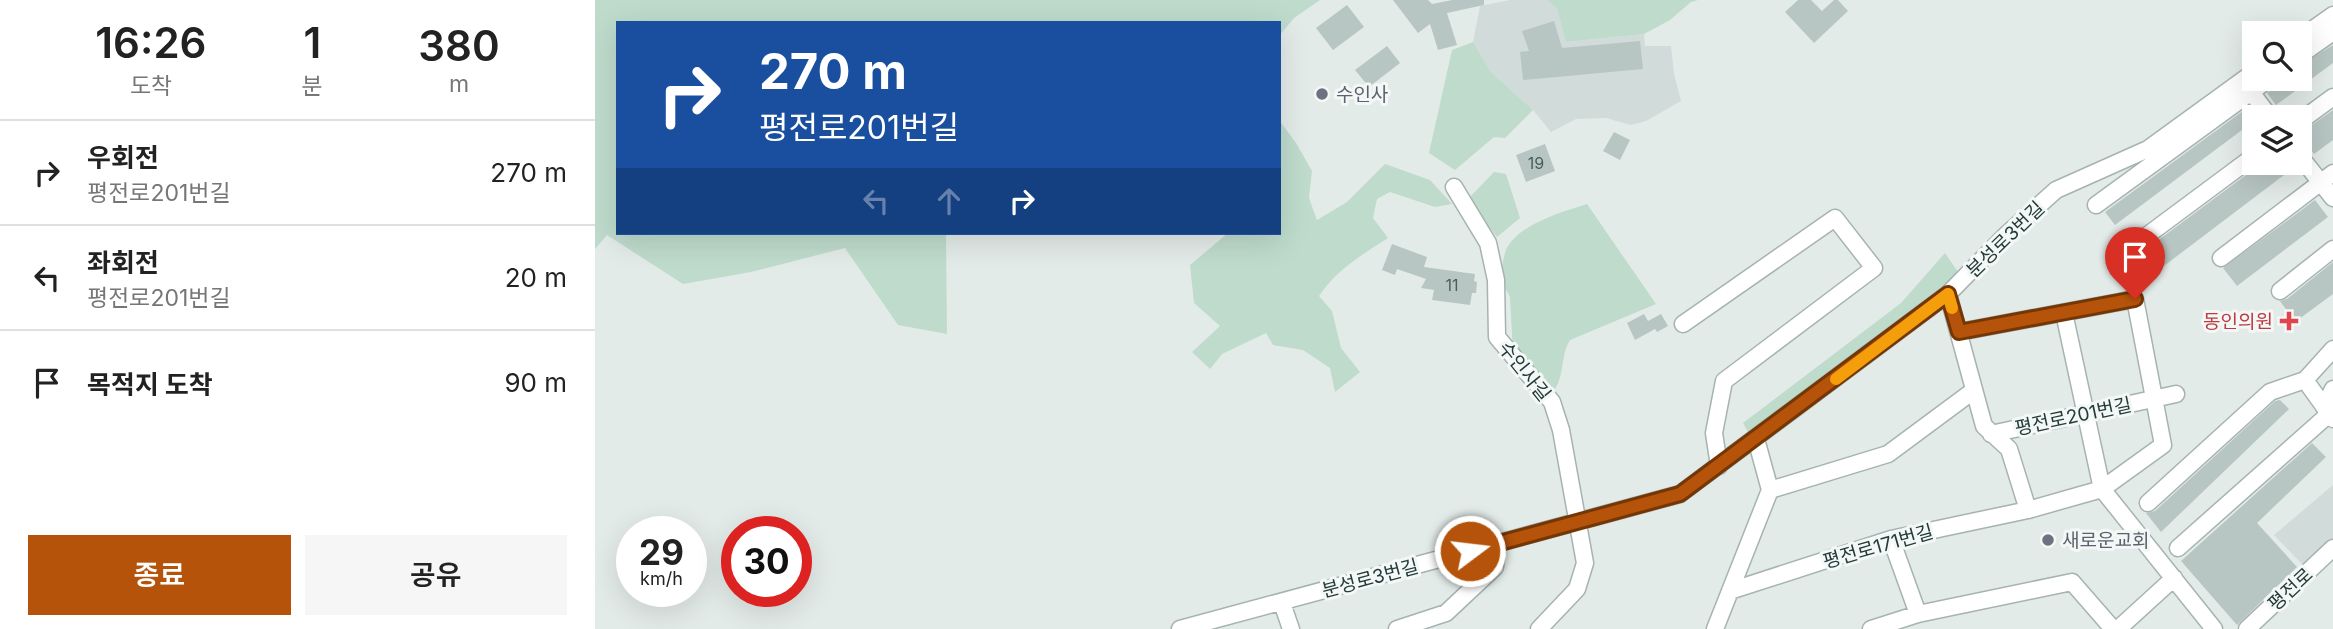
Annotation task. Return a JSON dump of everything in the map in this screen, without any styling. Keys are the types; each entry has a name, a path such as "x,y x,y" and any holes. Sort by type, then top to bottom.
{"street":[{"path":"2312,30 2333,15"},
{"path":"2312,47 2333,32"},
{"name":"분성로3번길","path":"1180,629 1680,494 1948,294 2006,235 2056,190 2148,149 2242,81"},
{"path":"2095,205 2251,92 2261,105"},
{"path":"2312,112 2333,97"},
{"path":"2141,240 2242,165"},
{"path":"2312,165 2327,177 2333,198"},
{"path":"2221,258 2327,177"},
{"name":"수인사길","path":"1454,187 1488,243 1496,280 1497,337 1552,402 1561,430 1585,563 1577,589 1539,629"},
{"path":"1683,324 1835,218 1874,268 1724,381 1714,433 1719,466"},
{"path":"2280,291 2333,249"},
{"name":"평전로201번길","path":"1948,294 1984,426 2009,449 2028,510 2102,489 2162,444 2135,299 1959,332"},
{"path":"2064,313 2102,489 2214,629"},
{"path":"2148,503 2270,392 2305,380 2333,349"},
{"path":"2305,380 2329,413"},
{"path":"2178,548 2329,413 2333,389"},
{"path":"1770,490 1888,454 1973,391"},
{"path":"2155,399 2176,394"},
{"name":"평전로201번길","path":"1991,434 2155,399"},
{"path":"1715,629 1770,490 1756,439"},
{"name":"평전로171번길","path":"1730,591 1891,539 2028,510"},
{"path":"1891,539 1918,614"},
{"path":"1397,629 1446,613 1495,567 1497,544"},
{"name":"평전로","path":"2247,629 2333,548"},
{"path":"1871,629 1918,614 2072,582 2115,629 2174,578"},
{"path":"1282,603 1291,629"}],"shaded area":[{"path":"1510,0 1547,0 1557,7 1566,42 1644,34 1645,46 1671,46 1681,101 1646,121 1631,125 1606,118 1576,119 1551,132 1533,110 1491,72 1473,42 1480,6"},
{"path":"2333,485 2333,539 2304,566 2274,535"}],"green space":[{"path":"595,0 1320,0 1294,18 1281,34 1281,21 616,21 616,235 946,235 947,334 898,325 845,248 751,272 683,284 607,235 595,249"},
{"path":"1547,0 1698,0 1644,34 1566,42 1557,8"},
{"path":"1473,42 1491,72 1533,110 1505,138 1494,137 1455,170 1429,153 1452,50"},
{"path":"1281,123 1312,171 1309,198 1317,220 1347,202 1385,164 1430,180 1452,204 1435,207 1390,192 1377,199 1373,218 1388,238 1342,270 1319,296 1332,311 1341,348 1360,372 1335,392 1330,368 1303,350 1273,345 1266,333 1222,354 1210,369 1192,352 1220,326 1194,303 1190,265 1226,235 1281,235"},
{"path":"1494,172 1506,174 1520,218 1497,237 1474,207 1471,196"},
{"path":"1587,204 1656,304 1570,340 1553,392 1513,353 1510,297 1500,278 1503,260 1512,241 1530,226"},
{"path":"1945,253 1960,275 1749,434 1743,423 1901,303"}],"building":[{"path":"1393,0 1428,0 1432,4 1452,0 1484,0 1484,5 1447,13 1457,45 1438,50 1430,24 1418,33"},
{"path":"1798,0 1811,0 1822,11 1834,0 1838,0 1848,11 1814,43 1785,12"},
{"path":"1347,5 1364,27 1333,50 1316,28"},
{"path":"1554,21 1562,48 1640,41 1643,69 1523,80 1520,52 1529,51 1522,31"},
{"path":"2333,45 2333,63 2312,78 2312,58"},
{"path":"1387,46 1400,63 1369,87 1355,70"},
{"path":"2270,91 2295,91 2276,105 2267,93"},
{"path":"2333,110 2333,140 2314,154 2312,151 2312,125"},
{"path":"2242,112 2242,130 2115,225 2105,212"},
{"path":"1614,132 1630,140 1620,160 1603,151"},
{"path":"1545,144 1555,171 1526,182 1516,155"},
{"path":"2246,175 2284,175 2152,275 2137,256"},
{"path":"2315,200 2328,217 2237,286 2223,268"},
{"path":"1392,244 1427,257 1424,267 1475,274 1476,293 1472,293 1470,305 1432,300 1434,290 1421,288 1426,279 1397,269 1395,275 1382,270"},
{"path":"2333,262 2333,294 2295,322 2280,301 2287,299"},
{"path":"1644,314 1648,321 1661,314 1668,326 1657,332 1655,329 1635,340 1627,323"},
{"path":"2280,400 2289,409 2161,532 2146,513 2155,511 2275,401"},
{"path":"2312,443 2326,457 2257,523 2297,567 2237,625 2181,561"}],"slow traffic":[{"path":"1836,379 1948,294 1952,308"}],"place":[{"name":"수인사","path":"1322,94"},
{"name":"동인의원","path":"2289,321"},
{"name":"새로운교회","path":"2048,540"}],"route":[{"path":"1470,551 1680,494 1948,294 1959,332 2135,299"}]}
